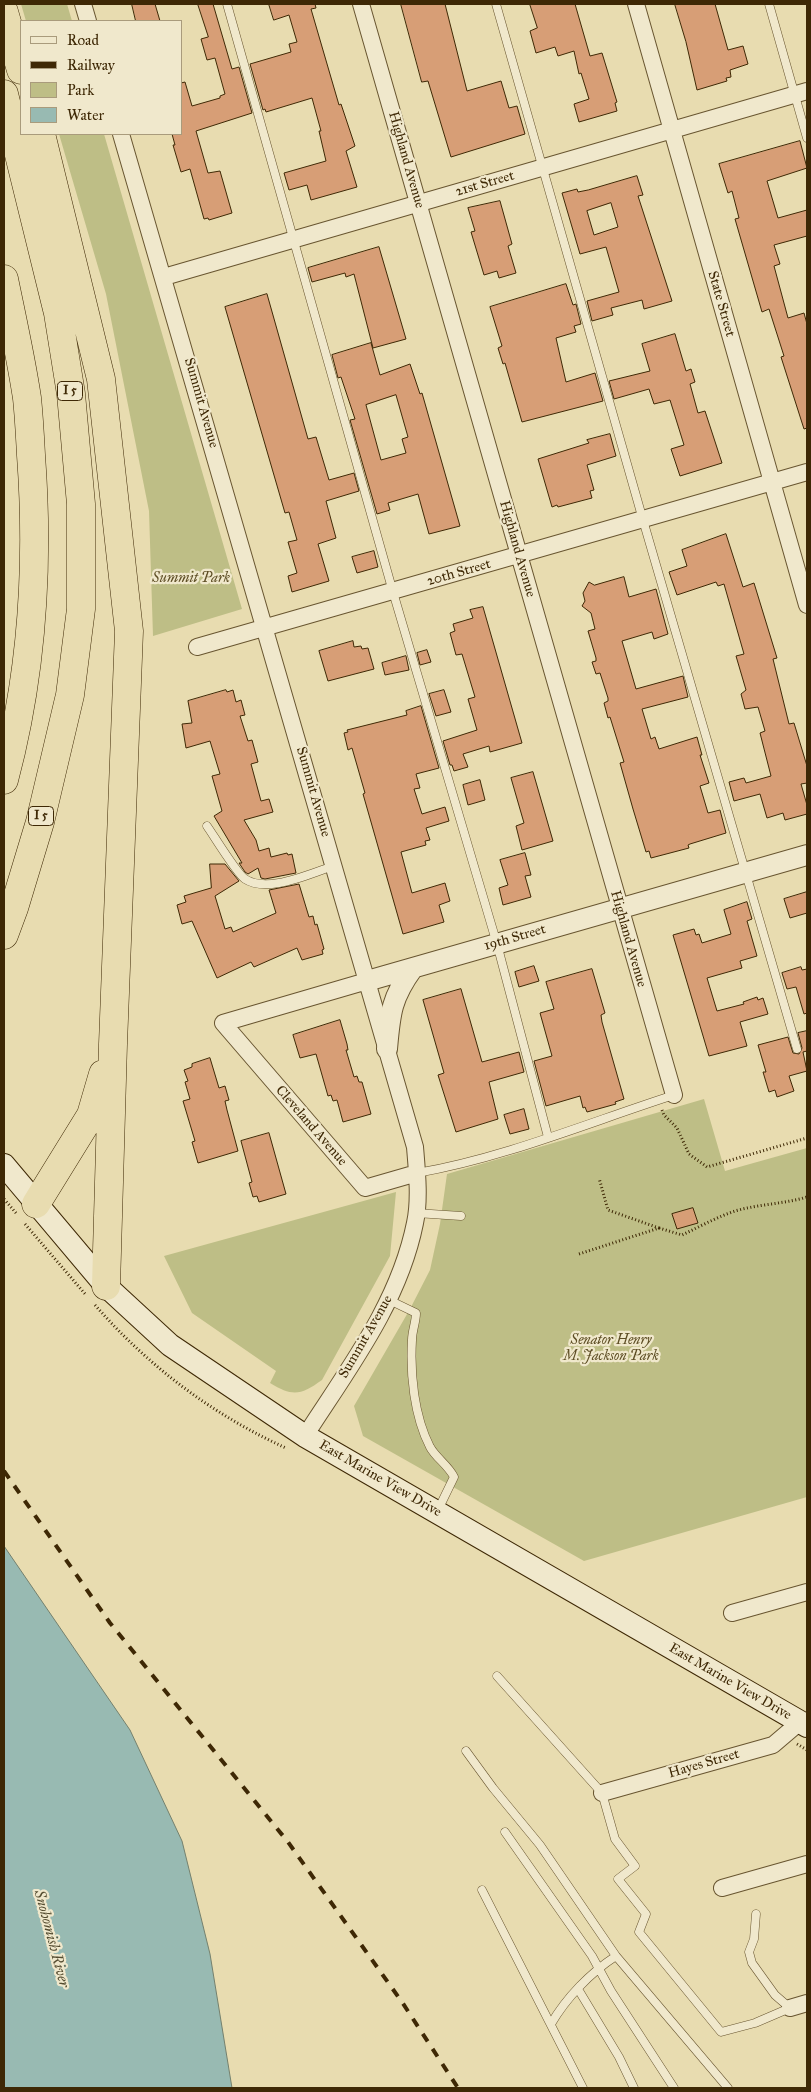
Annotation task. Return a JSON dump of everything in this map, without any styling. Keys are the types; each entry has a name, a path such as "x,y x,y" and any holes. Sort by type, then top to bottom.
{"highway":[{"path":"4,12 20,67"},
{"name":"I 5","path":"4,94 58,313 71,394 81,504 81,609 70,695 40,822 14,908 4,934"},
{"path":"41,135 101,379 129,632 113,1044 106,1286"},
{"path":"4,279 17,337 27,400 34,499 34,564 28,651 15,739 4,780"},
{"path":"36,1204 90,1114 113,1044"}],"main road":[{"name":"East Marine View Drive","path":"4,1166 106,1286 170,1345 305,1436 804,1724"}],"street":[{"path":"83,4 88,20"},
{"name":"Highland Avenue","path":"361,4 674,1095"},
{"name":"State Street","path":"636,4 807,605"},
{"name":"21st Street","path":"164,277 801,93"},
{"name":"Summit Avenue","path":"121,135 415,1147 417,1173 416,1213 403,1265 389,1300 374,1328 305,1436"},
{"name":"20th Street","path":"197,647 266,629 807,472"},
{"name":"19th Street","path":"223,1023 807,855"},
{"path":"386,1049 394,1000 402,983 413,968"},
{"name":"Cleveland Avenue","path":"223,1023 365,1188 417,1173"},
{"path":"732,1613 807,1592"},
{"name":"Hayes Street","path":"602,1793 773,1745 804,1724"},
{"path":"722,1888 807,1864"},
{"path":"790,2008 807,2003"}],"lane":[{"path":"226,4 393,592 497,944 548,1137"},
{"path":"496,4 643,520 797,1048"},
{"path":"769,4 801,93 807,138"},
{"path":"207,826 244,878 256,884 267,886 334,866"},
{"path":"417,1173 447,1168 674,1095"},
{"path":"416,1213 461,1216"},
{"path":"389,1300 416,1313 411,1350 413,1384 418,1408 430,1447 447,1465 454,1477 437,1512"},
{"path":"497,1676 602,1793 615,1839 635,1866 618,1879 646,1914 639,1932 721,2032 755,2023 790,2008 776,1995 752,1963 749,1952 754,1940 756,1914"},
{"path":"466,1751 493,1788 540,1845 616,1956 728,2088"},
{"path":"505,1832 578,1934 674,2088"},
{"path":"482,1890 583,2088"},
{"path":"551,2024 578,1989 616,1956"},
{"path":"578,1989 619,2058 634,2088"}],"path":[{"path":"658,1100 664,1115 677,1128 689,1154 707,1167 807,1138"},
{"path":"599,1178 608,1210 682,1235 733,1212 770,1203 790,1202 807,1197"},
{"path":"580,1254 659,1228"}],"green space":[{"path":"21,4 67,4 72,20 26,20"},
{"name":"Summit Park","path":"59,135 104,135 242,609 153,636 149,511 106,294"},
{"name":"Senator Henry M. Jackson Park","path":"704,1099 725,1171 807,1148 807,1497 584,1561 363,1436 354,1406 410,1309 430,1270 440,1224 447,1174"},
{"path":"396,1192 390,1256 322,1380 302,1391 285,1391 270,1383 276,1371 192,1313 164,1256"}],"water":[{"name":"Snohomish River","path":"4,1546 130,1730 182,1841 210,1954 232,2088 4,2088"}],"building":[{"path":"132,4 155,4 160,20 136,20"},
{"path":"198,4 213,4 232,69 239,67 252,113 196,131 208,173 220,171 232,213 209,220 208,218 204,219 190,169 181,172 173,145 175,145 172,135 182,135 182,83 185,82 192,106 220,98 220,96 225,94 215,58 207,60 201,39 208,37"},
{"path":"269,4 315,4 316,8 311,9 339,105 341,104 355,146 346,151 357,187 311,200 307,185 289,190 284,173 326,161 319,131 321,131 312,98 266,112 265,109 263,110 250,64 291,52 289,44 297,42 289,15 274,20"},
{"path":"401,4 445,4 467,91 501,81 509,108 517,106 525,134 451,157 428,81 422,82"},
{"path":"530,4 575,4 590,56 602,53 617,102 615,103 617,111 579,122 574,104 589,99 581,73 579,74 574,51 558,56 555,47 536,53 530,31 537,28"},
{"path":"675,4 715,4 728,50 743,46 748,64 730,70 731,77 726,78 727,81 697,90"},
{"path":"800,141 807,168 767,181 778,218 807,210 807,236 774,245 780,264 774,266 788,318 804,313 807,324 807,428 804,429 781,357 784,356 769,309 762,312 735,219 739,218 732,191 728,193 719,164"},
{"path":"637,176 643,195 638,196 672,301 644,309 642,300 611,308 613,315 592,321 587,301 619,292 606,247 580,254 562,193 577,189 578,192","holes":["611,203 618,227 594,235 587,211"]},
{"path":"500,201 512,244 508,246 516,273 499,278 497,271 484,275 471,232 475,231 468,208"},
{"path":"379,247 406,339 373,348 354,274 346,277 345,273 312,282 308,268"},
{"path":"566,284 573,305 576,304 581,324 574,326 576,332 556,338 566,382 595,373 603,401 522,422 505,363 503,364 498,348 502,346 490,307"},
{"path":"267,294 308,439 316,437 329,480 354,473 359,491 326,501 336,538 318,544 329,581 292,592 288,576 297,573 288,542 297,540 289,512 285,513 225,307"},
{"path":"675,334 686,371 691,369 695,382 690,384 698,413 705,411 722,463 680,476 671,449 684,445 670,400 654,404 649,389 614,399 609,381 650,371 642,344"},
{"path":"371,343 380,375 410,364 420,394 422,393 460,526 429,534 418,494 388,503 390,510 377,514 350,420 355,419 341,377 338,378 332,355","holes":["396,395 408,437 402,439 406,453 381,460 366,405"]},
{"path":"610,434 616,456 587,465 594,490 590,491 592,498 552,507 538,459 589,443 587,440"},
{"path":"726,534 743,587 754,583 777,658 773,659 789,724 794,723 807,766 807,783 801,784 807,805 807,814 785,820 783,813 767,818 760,794 734,801 729,782 744,778 746,783 771,776 760,733 765,731 758,707 745,709 741,694 746,690 736,656 744,654 724,584 718,586 716,582 677,595 669,572 687,566 682,550"},
{"path":"374,551 378,567 357,573 352,557"},
{"path":"624,577 629,597 656,589 668,634 654,639 652,632 622,641 636,689 683,676 688,697 642,709 651,739 655,737 659,749 697,737 702,755 700,755 709,783 700,786 708,813 720,810 726,833 690,844 688,845 689,848 651,858 649,851 646,852 620,763 624,762 604,703 608,701 608,698 600,673 596,674 592,662 596,661 596,658 588,631 595,629 591,613 582,606 585,601 583,593 589,582 594,585"},
{"path":"483,607 522,743 490,752 489,746 463,754 468,767 454,771 452,765 450,765 443,741 477,730 468,699 475,697 462,654 456,655 450,633 455,631 453,624 473,618 470,610"},
{"path":"353,641 354,647 368,648 374,669 328,681 319,651"},
{"path":"427,650 431,662 420,665 417,653"},
{"path":"406,656 409,670 385,675 382,663"},
{"path":"226,690 227,692 233,690 236,702 241,700 245,715 240,716 248,741 252,740 258,762 251,764 261,801 269,799 273,812 244,820 256,840 259,851 269,848 271,857 287,853 288,855 292,854 296,873 265,879 261,878 258,868 248,874 245,872 239,863 242,863 214,816 222,811 212,776 220,774 210,741 186,748 182,724 192,723 188,701"},
{"path":"444,690 451,712 436,716 429,694"},
{"path":"421,706 439,768 416,774 420,788 414,789 422,814 445,807 449,821 426,828 430,840 425,841 426,845 401,852 412,893 445,883 450,901 439,905 444,922 403,934 363,794 365,793 352,748 348,750 344,733 348,732 347,730 407,715 406,711"},
{"path":"533,772 553,841 522,850 516,826 524,823 511,778"},
{"path":"480,780 485,800 468,805 463,785"},
{"path":"525,853 531,875 525,876 531,897 503,905 499,888 508,885 500,860"},
{"path":"210,864 225,864 239,881 215,896 225,929 231,927 233,932 276,913 269,890 299,884 309,917 313,916 315,925 317,924 324,949 322,950 323,954 302,960 297,948 254,967 251,962 217,978 192,921 182,924 177,905 186,902 184,896 211,888"},
{"path":"807,892 807,913 790,918 784,899"},
{"path":"747,902 752,919 747,921 757,956 740,961 742,968 707,978 717,1011 744,1004 743,1002 757,997 758,1000 763,998 768,1014 740,1022 747,1046 709,1056 673,935 694,929 696,935 699,934 702,943 731,934 724,910"},
{"path":"534,966 539,981 519,987 515,972"},
{"path":"801,967 802,970 807,969 807,1013 804,1014 796,987 787,989 782,973"},
{"path":"592,969 605,1013 601,1015 602,1022 624,1099 615,1102 616,1104 587,1112 585,1107 583,1108 580,1096 546,1106 534,1061 552,1056 540,1013 554,1009 546,982"},
{"path":"461,989 482,1062 519,1052 524,1072 489,1082 498,1119 456,1132 438,1075 444,1073 423,1000"},
{"path":"340,1020 354,1077 357,1076 359,1082 362,1082 371,1114 343,1122 337,1100 333,1101 331,1095 328,1096 316,1054 300,1058 293,1035"},
{"path":"807,1031 807,1051 803,1052 807,1071 789,1076 794,1091 777,1097 775,1090 769,1092 763,1072 766,1072 758,1045 788,1037 793,1053 799,1054 802,1048 798,1033"},
{"path":"210,1058 219,1088 225,1086 229,1100 225,1101 238,1151 198,1163 192,1142 195,1141 183,1101 190,1099 185,1082 188,1081 184,1070 192,1067 192,1064"},
{"path":"524,1109 529,1129 510,1134 504,1115"},
{"path":"269,1133 286,1194 259,1202 257,1196 253,1197 249,1183 252,1182 241,1141"},
{"path":"693,1208 698,1223 677,1229 672,1214"}],"railway":[{"path":"4,1471 110,1623 288,1842 402,2002 458,2088"}]}
